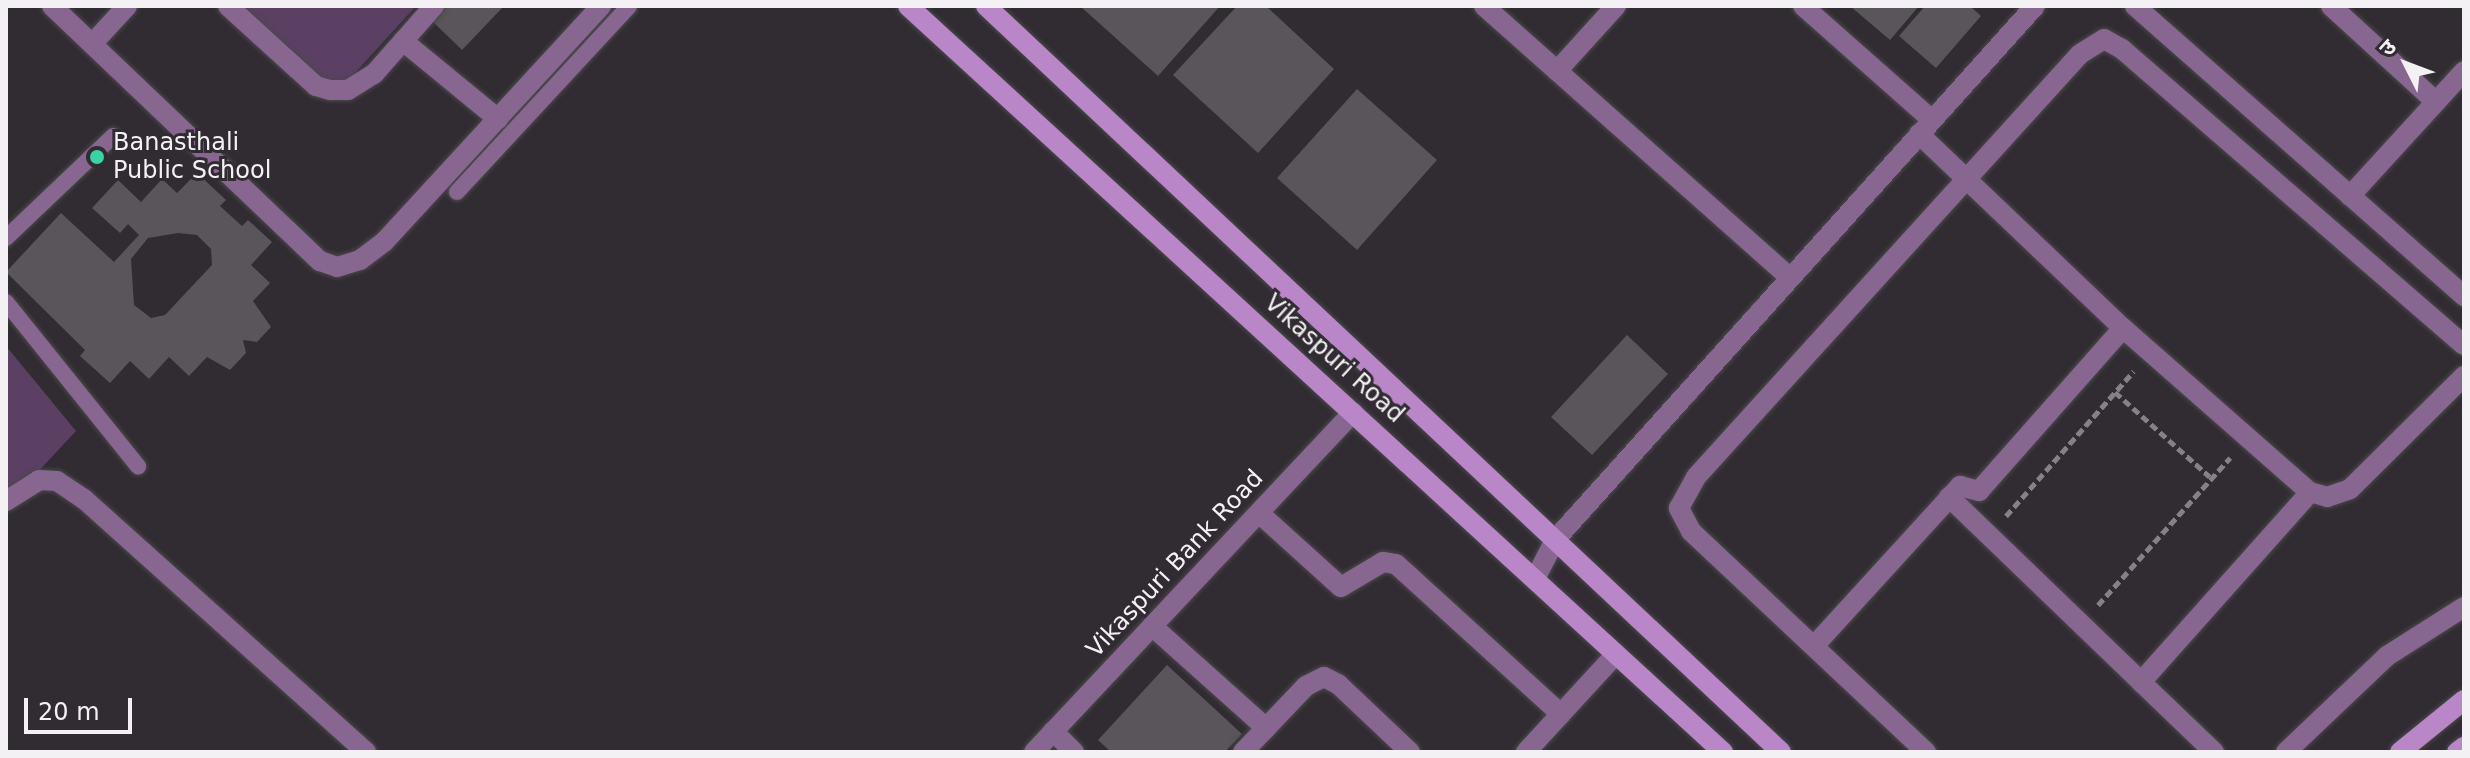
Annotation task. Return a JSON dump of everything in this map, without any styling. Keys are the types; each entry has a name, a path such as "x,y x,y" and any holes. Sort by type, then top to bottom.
{"street":[{"path":"52,6 320,261 337,267 360,260 384,242 601,6"},
{"path":"93,43 127,6"},
{"path":"228,6 316,86 330,90 348,90 374,74 434,6"},
{"name":"Vikaspuri Road","path":"908,6 1723,752"},
{"name":"Vikaspuri Road","path":"986,6 1781,752"},
{"path":"1484,6 1790,278"},
{"path":"1557,71 1616,6"},
{"path":"1803,6 1926,127 1965,181 2123,328 2310,492 2327,497 2350,489 2464,376"},
{"path":"1535,579 1555,540 2035,6"},
{"path":"2135,6 2464,296"},
{"path":"2331,6 2436,102"},
{"path":"1926,752 1691,531 1679,508 1696,477 2080,54 2104,39 2464,345"},
{"path":"403,41 498,119"},
{"path":"2350,196 2464,71"},
{"path":"1814,646 1960,486 1979,491 2123,328"},
{"name":"Vikaspuri Bank Road","path":"1034,752 1353,412"},
{"path":"6,501 39,480 57,481 84,499 366,752"},
{"path":"2141,682 2310,492"},
{"path":"1949,497 2214,752"},
{"path":"1259,513 1341,587 1383,562 1396,564 1561,714"},
{"path":"2286,752 2387,656 2464,607"},
{"path":"1152,626 1266,728"},
{"path":"1526,752 1616,654"},
{"path":"1243,752 1306,686 1324,677 1410,752"},
{"path":"2400,752 2464,700"},
{"path":"1053,731 1074,752"},
{"path":"2457,752 2464,747"}],"lane":[{"path":"457,192 629,6"},
{"path":"6,238 113,136"},
{"path":"6,302 138,466"}],"path":[{"path":"2000,523 2151,353"},
{"path":"2115,392 2210,477"},
{"path":"2094,610 2210,477 2250,439"}],"shaded area":[{"path":"238,6 416,6 336,94"},
{"path":"6,346 76,431 6,506"}],"building":[{"path":"441,6 504,6 462,50 429,18"},
{"path":"1080,6 1220,6 1158,76"},
{"path":"1237,6 1266,6 1334,69 1258,153 1173,75"},
{"path":"1850,6 1919,6 1890,40"},
{"path":"1925,6 1970,6 1981,16 1936,68 1899,36"},
{"path":"1357,89 1437,160 1357,250 1277,178"},
{"path":"197,173 226,200 220,206 242,226 248,220 272,242 251,265 270,283 253,301 271,327 257,342 243,340 246,353 230,370 207,357 189,376 169,357 149,379 130,361 110,383 80,356 85,350 6,272 61,213 114,262 139,235 128,224 120,233 92,208 118,180 141,202 162,179 177,193","holes":["178,233 197,235 211,249 212,265 165,315 151,318 134,305 131,259 148,238"]},
{"path":"1627,335 1668,374 1592,455 1551,417"},
{"path":"1167,665 1242,734 1225,752 1111,752 1098,740"}],"place":[{"name":"Banasthali Public School","path":"97,157"}]}
